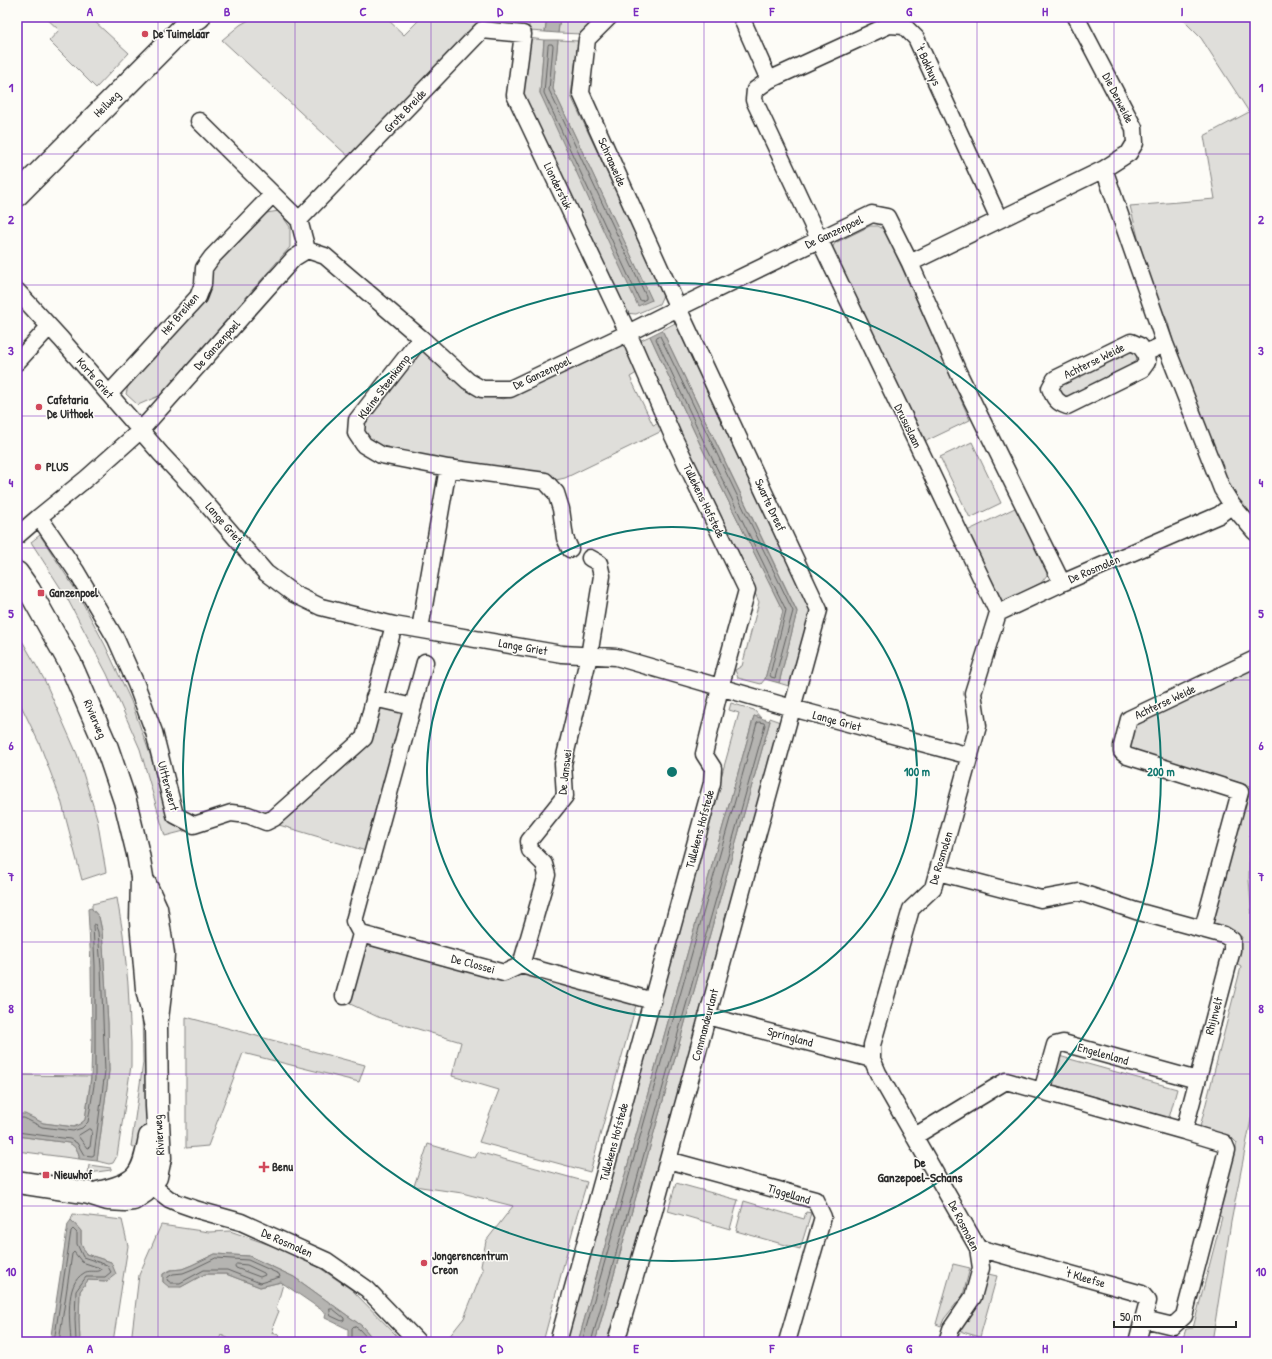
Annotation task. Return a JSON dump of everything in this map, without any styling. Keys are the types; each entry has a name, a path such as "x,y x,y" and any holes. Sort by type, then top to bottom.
{"street":[{"name":"Heilweg","path":"17,195 185,26 199,17"},
{"name":"Schraaweide","path":"609,17 587,39 581,93 678,308"},
{"path":"741,17 768,80 755,90 754,100 818,239"},
{"name":"Die Denweide","path":"1076,17 1134,128 1135,143 1130,153 1104,169"},
{"name":"'t Bakhuys","path":"768,80 889,26 904,26 916,38 999,219"},
{"name":"Grote Breide","path":"299,220 482,30 523,34"},
{"name":"Lionderstuk","path":"523,34 515,95 628,333"},
{"path":"199,121 272,195 299,220 307,250"},
{"path":"1062,583 959,374 910,263 1104,169 1165,344 1222,489 1232,505 1255,532"},
{"name":"Het Breiken","path":"109,394 198,297 203,284 204,268 272,195"},
{"name":"De Ganzenpoel","path":"17,536 38,517 87,478 141,430 294,258 307,250 325,256 421,338 468,381 482,389 510,389 872,214 887,217 910,263"},
{"name":"Drususlaan","path":"818,239 998,613"},
{"name":"Korte Griet","path":"17,291 141,430"},
{"name":"Swarte Dreef","path":"678,308 819,610 792,708"},
{"path":"17,362 49,327"},
{"name":"Tullekens Hofstede","path":"558,1342 712,783 713,768 704,754 720,688 747,590 672,434 628,333"},
{"name":"Kleine Steenkamp","path":"421,338 357,420 356,433 364,445 381,456 448,468 535,475 545,481 556,493 561,509 565,538 570,549"},
{"name":"Achterse Weide","path":"1131,342 1140,346 1145,353 1146,362 1142,369 1067,406 1059,403 1053,396 1050,388 1055,379 1131,342"},
{"path":"1145,353 1165,344"},
{"name":"Lange Griet","path":"141,430 266,573 294,594 321,607 394,625 562,654 616,657 720,688 970,756"},
{"path":"420,629 448,468"},
{"name":"De Rosmolen","path":"947,1342 951,1329 973,1297 981,1268 978,1248 878,1073 872,1059 872,1045 911,909 933,888 938,872 978,726 973,693 998,613 1062,583 1219,515 1232,505"},
{"name":"Uitterweert","path":"38,517 76,572 119,646 136,684 154,732 175,815 194,825 231,813 248,815 266,822 274,818 364,738 394,625"},
{"path":"589,656 602,576 599,563 590,558"},
{"name":"Rivierweg","path":"17,573 29,590 70,662 107,748 125,801 138,854 142,877 141,922 147,989 156,1027 157,1106 160,1162 156,1177 144,1180"},
{"name":"De Janswei","path":"521,965 547,875 544,864 530,850 529,841 565,796 563,764 589,656"},
{"name":"Achterse Weide","path":"1203,928 1240,792 1127,756 1122,752 1122,746 1129,719 1255,659"},
{"path":"344,996 362,934 354,921 425,662"},
{"path":"374,698 413,707"},
{"name":"Commandeurlant","path":"616,1342 668,1160 792,708"},
{"name":"Rhijnvelt","path":"938,872 1041,899 1080,892 1136,911 1203,928 1224,935 1232,940 1232,950 1184,1131"},
{"name":"De Clossei","path":"362,934 504,973 521,965"},
{"path":"521,965 653,1001"},
{"name":"Springland","path":"707,1016 872,1059"},
{"name":"Engelenland","path":"1042,1091 1055,1045 1063,1043 1197,1080"},
{"path":"915,1136 1006,1081 1224,1143 1227,1150 1184,1316 1173,1326 1144,1320"},
{"name":"Tiggelland","path":"668,1160 815,1200 823,1217 787,1342"},
{"path":"17,1182 89,1193 108,1199 125,1200 133,1199 138,1196 144,1180"},
{"name":"De Rosmolen","path":"144,1180 169,1199 178,1203 241,1222 327,1260 367,1289 418,1342"},
{"name":"'t Kleefse","path":"978,1248 1142,1294 1148,1301 1137,1342"}],"shaded area":[{"path":"45,17 94,17 94,21 129,53 96,88 49,41 59,30"},
{"path":"254,17 385,17 404,35 422,17 488,17 350,158 222,40 240,25"},
{"path":"523,17 547,17 545,32 529,31 529,23"},
{"path":"560,17 599,17 582,34 558,33"},
{"path":"1180,17 1255,17 1255,523 1231,493 1183,382 1168,322 1151,288 1130,206 1215,199 1204,136 1249,112 1201,38"},
{"path":"528,38 544,40 540,93 652,301 553,89 558,40 578,41 571,96 664,293 659,304 636,314 624,313 521,95"},
{"path":"279,211 290,227 290,247 161,395 138,405 126,394 130,378 209,269 260,214"},
{"path":"870,226 878,226 885,230 970,420 926,441 831,250 835,243"},
{"path":"677,322 812,607 792,687 779,683 797,611 662,330"},
{"path":"650,336 700,444 783,611 765,679 761,684 738,678 735,670 742,666 759,602 637,342"},
{"path":"626,342 640,371 630,377 653,425 660,423 664,430 565,478 556,480 400,454 378,445 367,435 364,429 364,422 368,414 424,348 489,396 503,399 513,396"},
{"path":"1131,348 1139,356 1138,366 1069,401 1062,398 1058,389 1061,383"},
{"path":"972,442 1001,503 970,518 940,457"},
{"path":"1017,507 1047,566 1047,575 1041,583 1003,602 967,531"},
{"path":"40,535 77,592 105,645 131,701 151,757 169,820 188,830 165,836 140,749 107,674 67,598 31,542"},
{"path":"17,632 44,679 77,754 97,818 106,872 82,880 61,800 40,745 17,697"},
{"path":"1255,667 1255,790 1253,794 1250,826 1249,879 1255,958 1255,1099 1231,1222 1212,1342 1186,1342 1182,1341 1186,1329 1193,1328 1222,1217 1216,1214 1237,1143 1231,1137 1200,1127 1241,967 1235,963 1242,937 1212,923 1250,786 1128,749 1137,722"},
{"path":"731,703 754,710 761,718 754,716 578,1342 563,1342 739,713 729,710"},
{"path":"379,708 405,713 366,851 279,825 278,822 369,742"},
{"path":"769,718 783,723 609,1342 595,1342 770,721"},
{"path":"117,898 123,934 128,984 131,1066 117,1156 113,1163 109,1164 97,1161 109,1071 108,1023 102,931 99,917 92,909 92,904"},
{"path":"365,945 388,949 457,968 513,977 522,973 636,1005 590,1172 479,1142 499,1090 452,1076 461,1042 378,1017 346,1002"},
{"path":"142,1010 148,1018 149,1068 146,1134 143,1150 131,1146 143,1063"},
{"path":"186,1017 365,1065 359,1082 243,1053 208,1146 186,1148"},
{"path":"1059,1056 1177,1089 1169,1118 1051,1084"},
{"path":"17,1075 91,1076 85,1120 74,1127 43,1123 33,1118 17,1114"},
{"path":"17,1136 69,1143 77,1150 79,1159 17,1151"},
{"path":"428,1144 475,1158 478,1152 587,1182 543,1342 445,1342 464,1318 483,1270 481,1266 486,1241 513,1206 462,1193 414,1186"},
{"path":"89,1165 111,1168 111,1170 89,1173"},
{"path":"676,1183 738,1200 730,1229 668,1211"},
{"path":"744,1201 804,1219 806,1212 811,1213 800,1249 736,1231"},
{"path":"73,1214 122,1220 128,1246 113,1342 80,1342 80,1291 88,1280 107,1281 111,1262 86,1254 81,1243 81,1231 71,1220"},
{"path":"161,1225 209,1232 230,1231 304,1257 352,1290 403,1342 376,1342 362,1326 294,1277 249,1256 215,1254 182,1269 171,1270 163,1274 163,1282 181,1287 204,1274 226,1274 260,1287 281,1282 283,1284 276,1309 279,1311 272,1333 279,1335 277,1342 236,1342 221,1335 218,1342 131,1342 139,1275"},
{"path":"953,1264 970,1268 963,1295 944,1319 941,1326 936,1324"},
{"path":"984,1273 997,1276 980,1337 956,1330"}],"water":[{"path":"547,17 560,17 558,33 545,32"},
{"path":"544,40 558,40 553,89 652,300 638,306 540,93"},
{"path":"662,330 797,612 779,683 765,679 783,611 700,444 650,336"},
{"path":"754,716 770,721 595,1342 578,1342"},
{"path":"91,908 99,917 102,931 108,1023 109,1071 97,1161 79,1159 77,1150 69,1143 17,1136 17,1114 25,1114 43,1123 74,1127 85,1120 91,1079 91,966 88,909"},
{"path":"71,1220 81,1231 81,1243 86,1254 111,1262 116,1274 107,1281 88,1280 80,1291 80,1342 50,1342 68,1224"},
{"path":"215,1254 249,1256 294,1277 362,1326 376,1342 348,1342 348,1329 325,1318 326,1313 281,1282 260,1287 226,1274 205,1274 181,1287 169,1287 163,1282 163,1274 171,1270 182,1269"}],"place":[{"name":"De Tuimelaar","path":"145,34"},
{"name":"Cafetaria De Uithoek","path":"39,407"},
{"name":"PLUS","path":"38,467"},
{"name":"Ganzenpoel","path":"41,593"},
{"name":"Benu","path":"264,1167"},
{"name":"Nieuwhof","path":"46,1175"},
{"name":"Jongerencentrum Creon","path":"424,1263"}],"district":[{"name":"De Ganzepoel-Schans","path":"920,1170"}]}
